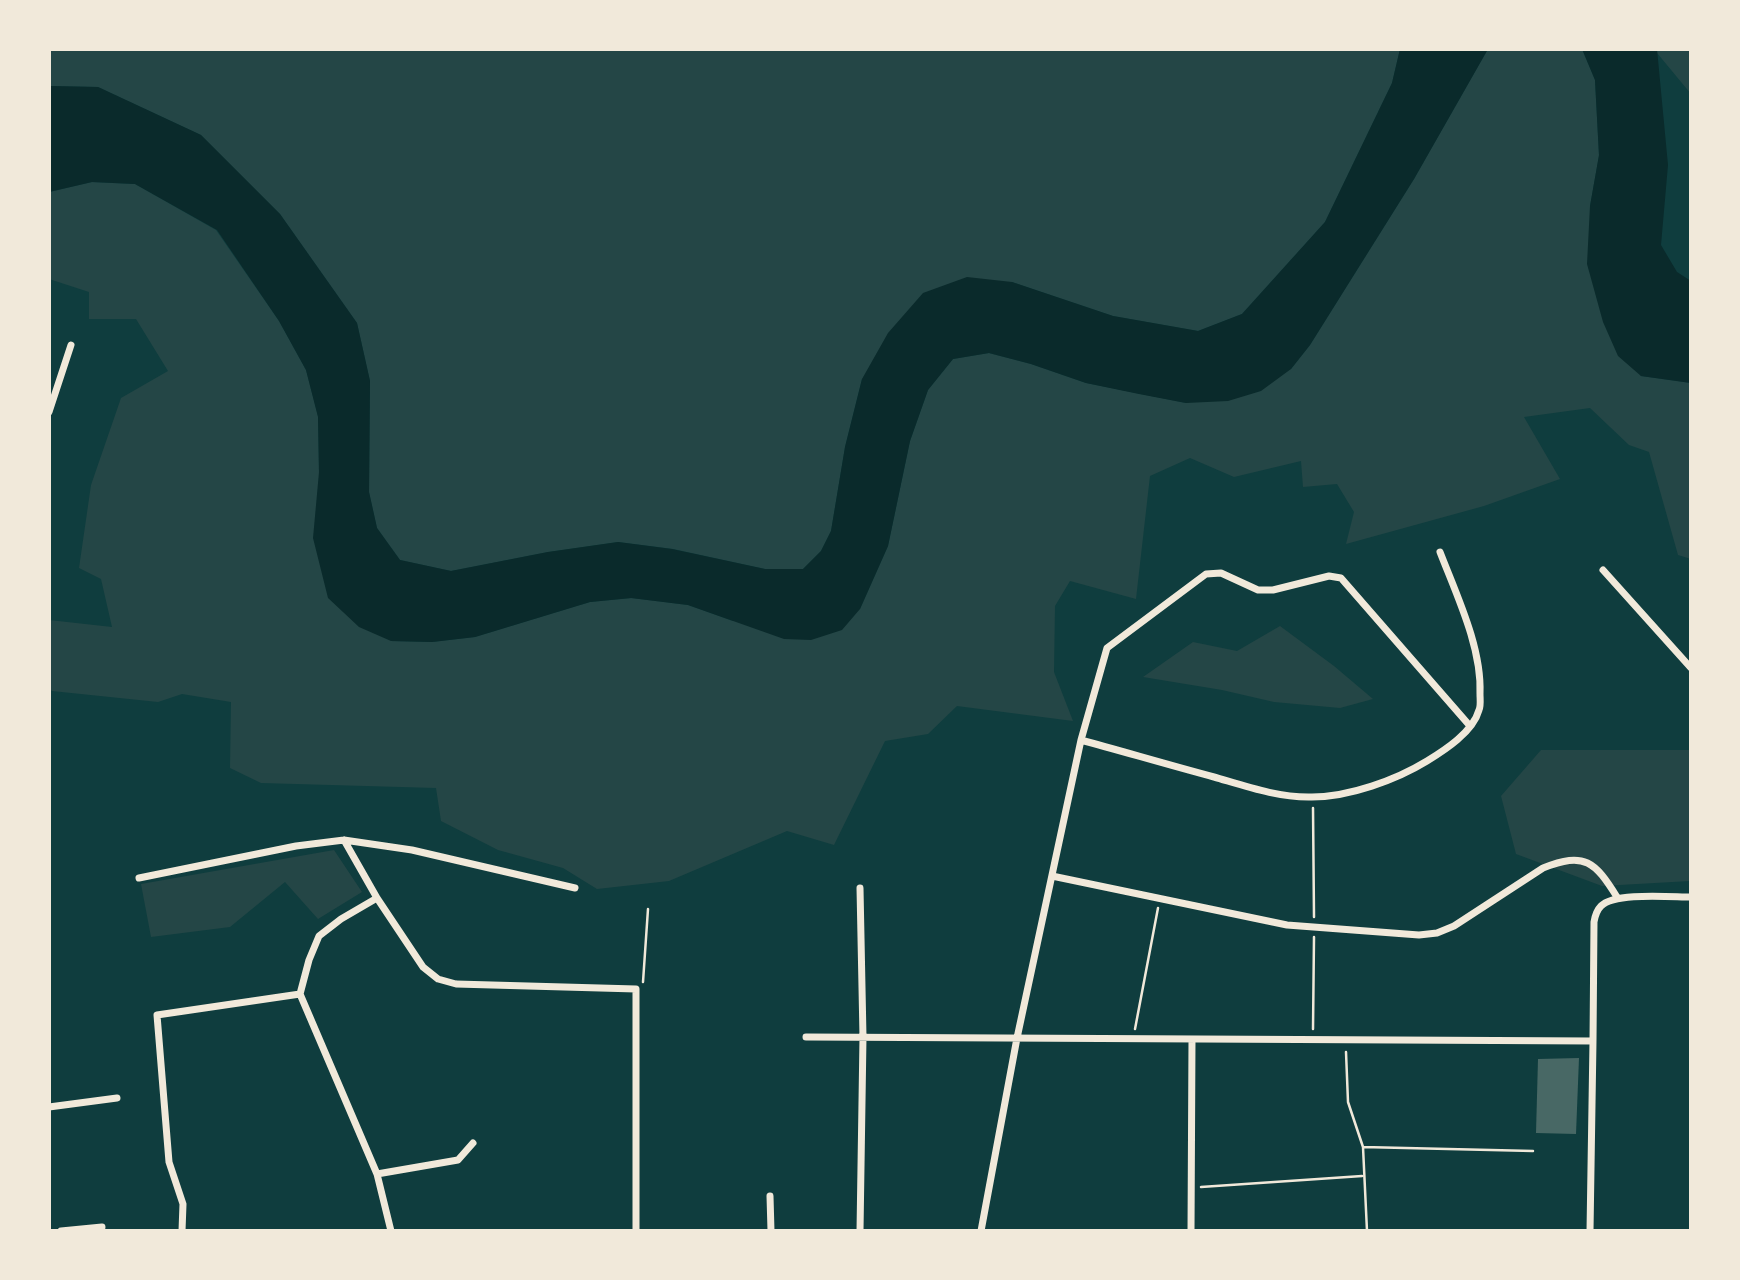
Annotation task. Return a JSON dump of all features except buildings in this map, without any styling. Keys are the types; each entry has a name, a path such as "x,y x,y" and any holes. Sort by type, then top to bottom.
{"street":[{"path":"49,412 71,345"},
{"path":"1081,740 1291,796 1335,795 1413,770 1448,749 1470,726 1479,710 1481,676 1469,629 1440,552"},
{"path":"1603,570 1691,668"},
{"path":"981,1231 1017,1038 1081,740 1107,648 1206,574 1221,573 1258,590 1273,590 1329,576 1341,578 1470,726"},
{"path":"139,878 296,845 344,839 412,850 575,888"},
{"path":"344,839 377,898 423,967 438,979 456,984 636,989 636,1231"},
{"path":"1052,876 1287,925 1419,935 1437,933 1454,926 1543,868 1567,860 1578,860 1597,868 1617,897"},
{"path":"860,888 863,1037 860,1231"},
{"path":"1590,1231 1596,913 1601,905 1617,897 1691,897"},
{"path":"377,898 341,919 319,936 300,994 377,1174 391,1231"},
{"path":"182,1231 183,1203 169,1157 157,1015 300,994"},
{"path":"806,1037 1594,1041"},
{"path":"1191,1231 1192,1039"},
{"path":"49,1107 117,1098"},
{"path":"377,1174 458,1160 473,1143"},
{"path":"770,1196 771,1231"},
{"path":"61,1231 102,1227"}],"path":[{"path":"1133,1039 1160,898"},
{"path":"636,989 644,981 648,909"},
{"path":"1346,1040 1348,1102 1363,1147 1367,1231 1378,1231"},
{"path":"1363,1147 1533,1151"},
{"path":"1191,1188 1363,1176"}],"shaded area":[{"path":"49,49 1400,49 1392,83 1325,222 1242,314 1198,331 1113,316 1012,282 862,379 845,447 831,531 821,551 803,569 765,569 673,549 618,542 548,552 451,571 400,560 377,528 369,492 370,381 357,323 280,214 201,135 98,87 49,86"},
{"path":"1400,49 1488,49 1414,179 1310,345 1291,369 1261,391 1228,401 1186,403 1086,383 989,353 953,359 928,390 910,441 888,546 860,609 842,630 811,640 784,639 688,605 631,598 590,602 475,637 432,642 391,641 359,627 328,598 313,538 319,472 318,417 306,370 279,321 217,230 135,184 92,182 49,192 49,86 98,87 201,135 280,214 357,323 370,381 369,492 377,528 400,560 451,571 548,552 618,542 672,549 765,569 803,569 821,551 831,531 845,447 862,379 888,333 923,293 967,277 1012,282 1113,316 1198,331 1242,314 1325,222 1392,83"},
{"path":"1488,49 1582,49 1595,80 1599,156 1590,206 1641,376 1691,383 1691,559 1678,555 1649,452 1629,445 1590,408 1524,417 1560,479 1484,506 1346,544 1354,512 1337,484 1303,487 1301,461 1234,477 1190,458 1150,476 1136,599 1070,581 1055,606 1054,672 1073,721 957,706 928,734 885,741 834,845 787,831 669,881 597,889 563,868 498,850 441,821 436,788 261,783 230,768 231,702 182,694 158,702 52,691 49,688 49,620 112,627 101,579 79,568 91,485 121,398 168,371 136,319 89,319 89,292 49,279 49,192 92,182 135,184 216,230 279,321 306,370 318,416 319,472 391,641 432,642 475,637 590,602 632,598 688,605 733,621 860,609 888,546 910,441 928,390 953,359 989,353 1086,383 1186,403 1291,369 1310,345 1414,179"},
{"path":"1582,49 1657,49 1668,165 1661,245 1677,272 1691,281 1691,383 1641,376 1618,356 1603,322 1587,264 1590,206 1599,155 1595,80"},
{"path":"1657,49 1691,49 1691,94 1657,53"},
{"path":"1280,626 1373,699 1340,708 1274,702 1143,677 1193,642 1237,651"},
{"path":"1541,750 1691,750 1690,881 1602,886 1516,854 1501,796"},
{"path":"334,850 362,892 318,919 285,882 230,927 151,937 141,884"}]}
